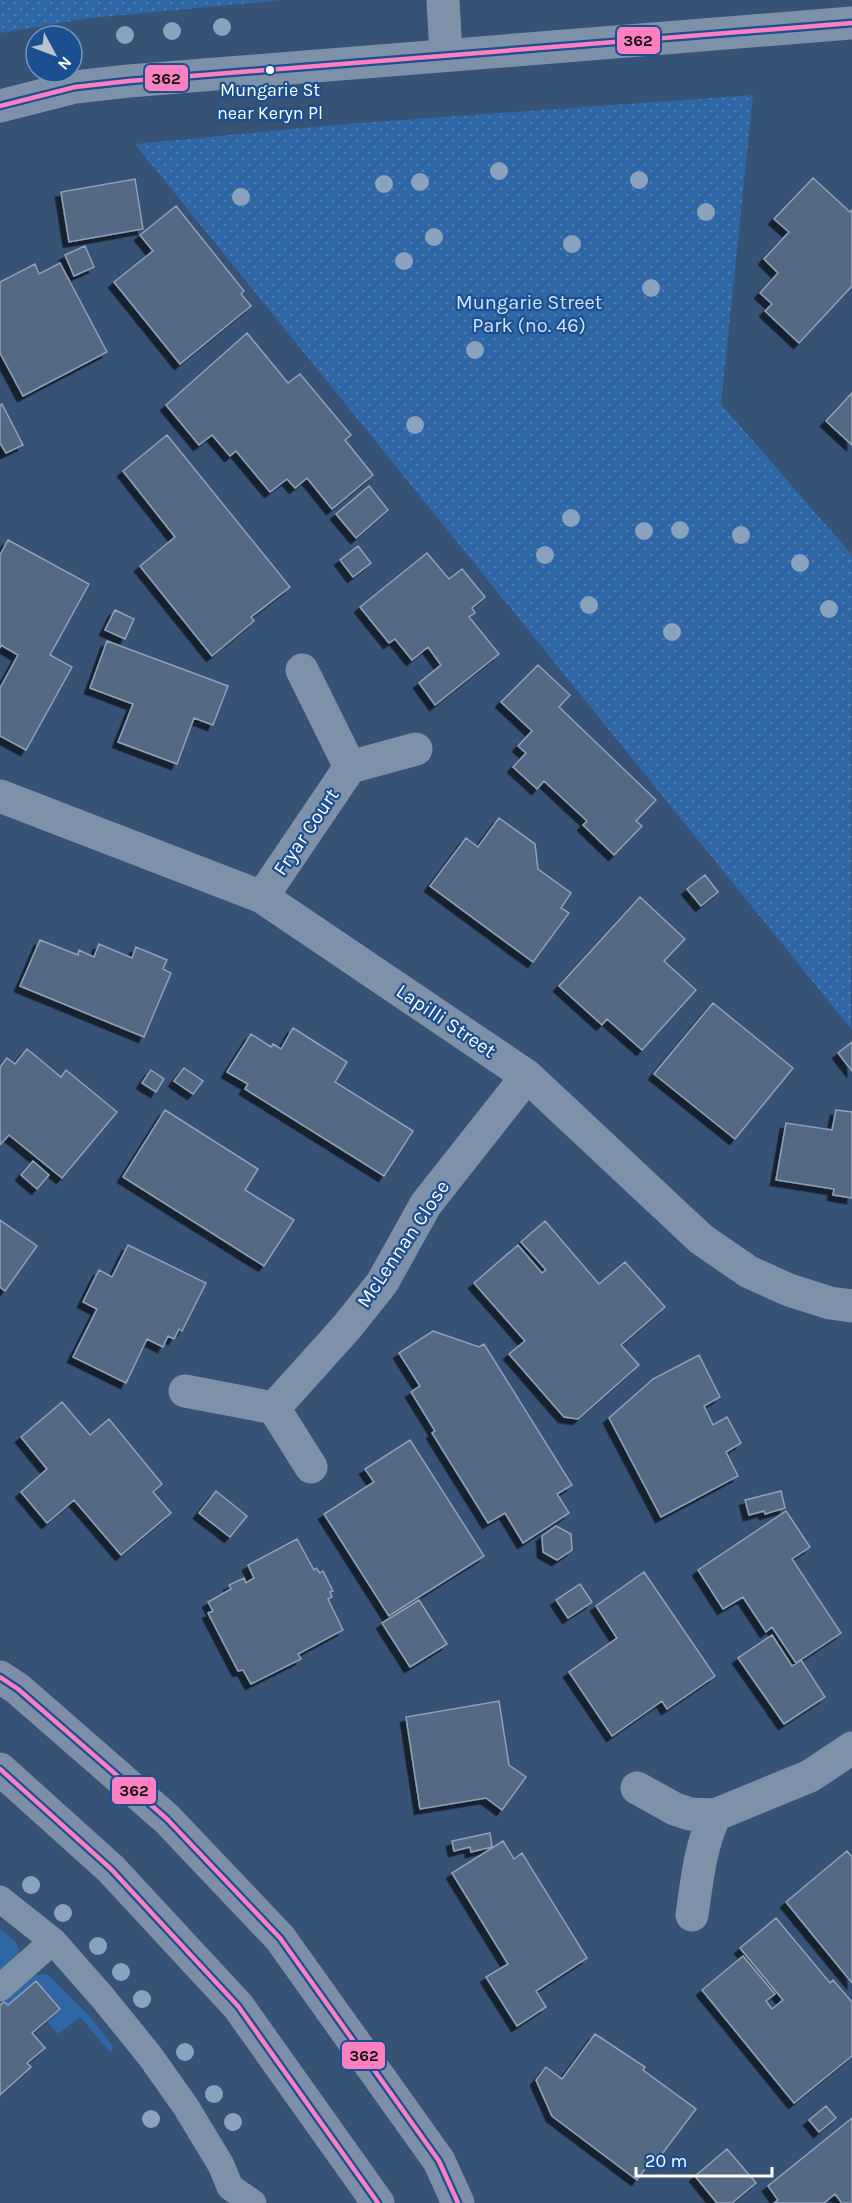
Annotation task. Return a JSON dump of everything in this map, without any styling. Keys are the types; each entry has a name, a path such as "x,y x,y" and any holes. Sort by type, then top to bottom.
{"main road":[{"path":"0,1677 18,1689 167,1819 280,1938 439,2161 458,2203"},
{"path":"0,1769 111,1869 238,2006 378,2203"}],"street":[{"path":"443,0 446,55"},
{"path":"0,106 75,87 129,81 852,23"},
{"name":"Fryar Court","path":"302,670 350,767"},
{"name":"Fryar Court","path":"262,897 350,767 416,749"},
{"name":"Lapilli Street","path":"0,796 262,897 527,1076 701,1239 749,1272 789,1290 830,1303 852,1306"},
{"name":"McLennan Close","path":"274,1408 346,1328 382,1282 426,1204 527,1076"},
{"path":"185,1391 274,1408 311,1467"},
{"path":"637,1788 675,1809 690,1814 715,1815 810,1776 852,1748"},
{"path":"692,1915 702,1851 715,1815"}],"lane":[{"path":"0,1899 53,1941 150,2056 186,2107 221,2165 226,2195 253,2203"},
{"path":"0,1988 53,1941"}],"green space":[{"path":"0,0 284,0 91,18 55,24 24,24 24,29 0,33"},
{"name":"Mungarie Street Park (no. 46)","path":"753,95 721,404 852,555 851,1029 135,144 345,124"},
{"path":"0,1929 15,1941 19,1950 16,1959 0,1972"},
{"path":"47,1974 92,2019 114,2048 110,2052 80,2017 58,2034 46,2021 60,2009 36,1981 8,2005 4,2002 35,1975"}],"building":[{"path":"813,178 850,212 852,210 852,286 799,343 765,311 772,304 760,293 778,273 764,259 789,232 774,219"},
{"path":"135,179 143,229 69,242 61,192"},
{"path":"176,206 244,291 241,294 251,306 180,364 114,282 153,251 140,235"},
{"path":"85,246 94,267 74,276 65,255"},
{"path":"60,263 107,352 23,396 0,353 0,282 35,264 39,274"},
{"path":"247,333 288,383 300,374 351,435 345,440 373,475 332,509 307,478 295,488 287,479 270,492 236,451 230,456 212,435 199,445 166,405"},
{"path":"852,393 852,445 826,421"},
{"path":"2,404 23,445 6,453 0,443 0,405"},
{"path":"167,435 290,587 251,617 254,621 212,656 140,566 175,537 123,471"},
{"path":"369,486 388,510 356,538 336,514"},
{"path":"8,540 89,584 50,655 72,667 26,750 0,736 0,688 18,655 1,645 0,648 0,555"},
{"path":"358,546 371,563 353,577 340,560"},
{"path":"427,553 449,579 462,569 485,597 472,608 475,613 469,617 499,654 435,705 419,683 441,665 428,647 412,660 395,639 389,643 360,607"},
{"path":"115,610 134,619 125,639 105,630"},
{"path":"107,641 228,686 213,725 194,718 177,764 118,742 133,704 90,688"},
{"path":"538,665 570,695 559,707 656,800 636,821 642,826 614,855 583,825 587,821 544,781 537,789 513,767 526,753 518,746 532,731 501,702"},
{"path":"499,818 535,844 538,869 571,893 561,908 569,913 533,962 430,886 466,838 478,847"},
{"path":"705,875 718,892 701,906 687,889"},
{"path":"640,897 685,939 664,961 696,990 642,1050 607,1019 602,1025 559,986"},
{"path":"40,940 78,955 79,950 94,957 99,944 132,958 136,947 167,960 163,969 171,973 144,1037 20,986"},
{"path":"713,1003 793,1068 735,1139 654,1074"},
{"path":"293,1028 347,1062 335,1082 413,1131 384,1176 245,1089 248,1084 227,1072 251,1034 271,1047 273,1044 281,1049"},
{"path":"852,1042 852,1071 838,1053"},
{"path":"27,1049 61,1077 66,1070 117,1112 62,1178 9,1135 0,1145 0,1067 7,1058 15,1064"},
{"path":"184,1068 203,1081 193,1094 174,1081"},
{"path":"151,1070 164,1079 156,1092 142,1083"},
{"path":"165,1110 258,1169 245,1190 294,1220 264,1266 123,1177"},
{"path":"836,1110 852,1112 852,1198 833,1195 834,1189 776,1180 786,1123 832,1130"},
{"path":"33,1161 49,1175 37,1189 21,1175"},
{"path":"0,1220 37,1246 5,1291 0,1287"},
{"path":"545,1221 599,1284 625,1262 665,1307 621,1345 639,1365 578,1419 564,1417 509,1354 525,1341 474,1283 518,1245 542,1273 546,1270 521,1242"},
{"path":"128,1245 206,1283 182,1331 179,1329 174,1339 168,1336 163,1347 147,1339 126,1383 73,1357 97,1309 83,1302 99,1270 112,1277"},
{"path":"433,1331 479,1347 484,1344 572,1485 557,1494 569,1513 523,1543 505,1513 488,1523 432,1433 435,1431 411,1392 420,1386 399,1353"},
{"path":"699,1355 720,1397 704,1406 713,1425 727,1417 741,1443 726,1452 738,1476 661,1517 609,1418 653,1379"},
{"path":"62,1402 90,1435 109,1419 162,1484 153,1492 171,1513 121,1555 74,1500 47,1523 21,1492 47,1469 21,1437"},
{"path":"410,1440 484,1556 389,1616 324,1514 374,1482 365,1469"},
{"path":"216,1491 247,1516 230,1537 199,1513"},
{"path":"781,1491 785,1508 765,1514 764,1511 749,1515 745,1500"},
{"path":"786,1511 810,1547 792,1559 841,1633 796,1663 772,1627 766,1632 743,1597 723,1609 698,1570"},
{"path":"556,1526 571,1534 572,1550 557,1560 543,1552 542,1536"},
{"path":"297,1539 314,1570 316,1568 320,1573 323,1571 333,1591 330,1592 332,1597 328,1599 343,1630 298,1654 301,1659 251,1684 243,1670 238,1671 208,1613 213,1611 208,1602 231,1589 229,1585 244,1578 246,1583 254,1578 248,1565"},
{"path":"644,1572 715,1676 667,1709 662,1701 612,1736 569,1672 617,1638 596,1606"},
{"path":"580,1584 592,1602 568,1618 556,1600"},
{"path":"419,1600 447,1644 410,1667 382,1623"},
{"path":"772,1635 792,1666 801,1660 825,1697 784,1724 738,1658"},
{"path":"499,1701 509,1765 526,1777 502,1810 486,1798 420,1809 406,1717"},
{"path":"490,1833 492,1847 471,1852 470,1847 454,1851 452,1841"},
{"path":"503,1841 514,1859 522,1853 587,1958 536,1991 546,2007 517,2026 486,1977 508,1964 452,1873"},
{"path":"847,1851 852,1857 852,1983 786,1902"},
{"path":"776,1918 830,1983 833,1980 852,2002 852,2056 794,2103 702,1990 743,1956 775,1994 766,2001 772,2009 783,2000 740,1948"},
{"path":"36,1981 60,2009 32,2033 45,2048 27,2063 31,2067 0,2095 0,2005 4,2002 8,2005"},
{"path":"595,2034 645,2067 643,2070 696,2109 659,2158 655,2155 637,2180 552,2116 536,2080 546,2067 562,2079"},
{"path":"826,2106 836,2118 819,2132 809,2120"},
{"path":"852,2118 852,2203 842,2203 835,2194 824,2203 774,2203 778,2200 768,2186"},
{"path":"727,2149 756,2183 732,2203 717,2203 695,2176"}],"transit line":[{"name":"362","path":"0,106 75,87 129,81 852,23"},
{"name":"362","path":"0,1677 18,1689 167,1819 280,1938 439,2161 458,2203"},
{"name":"362","path":"0,1769 111,1869 238,2006 378,2203"}],"place":[{"name":"Mungarie St near Keryn Pl","path":"270,70"}]}
